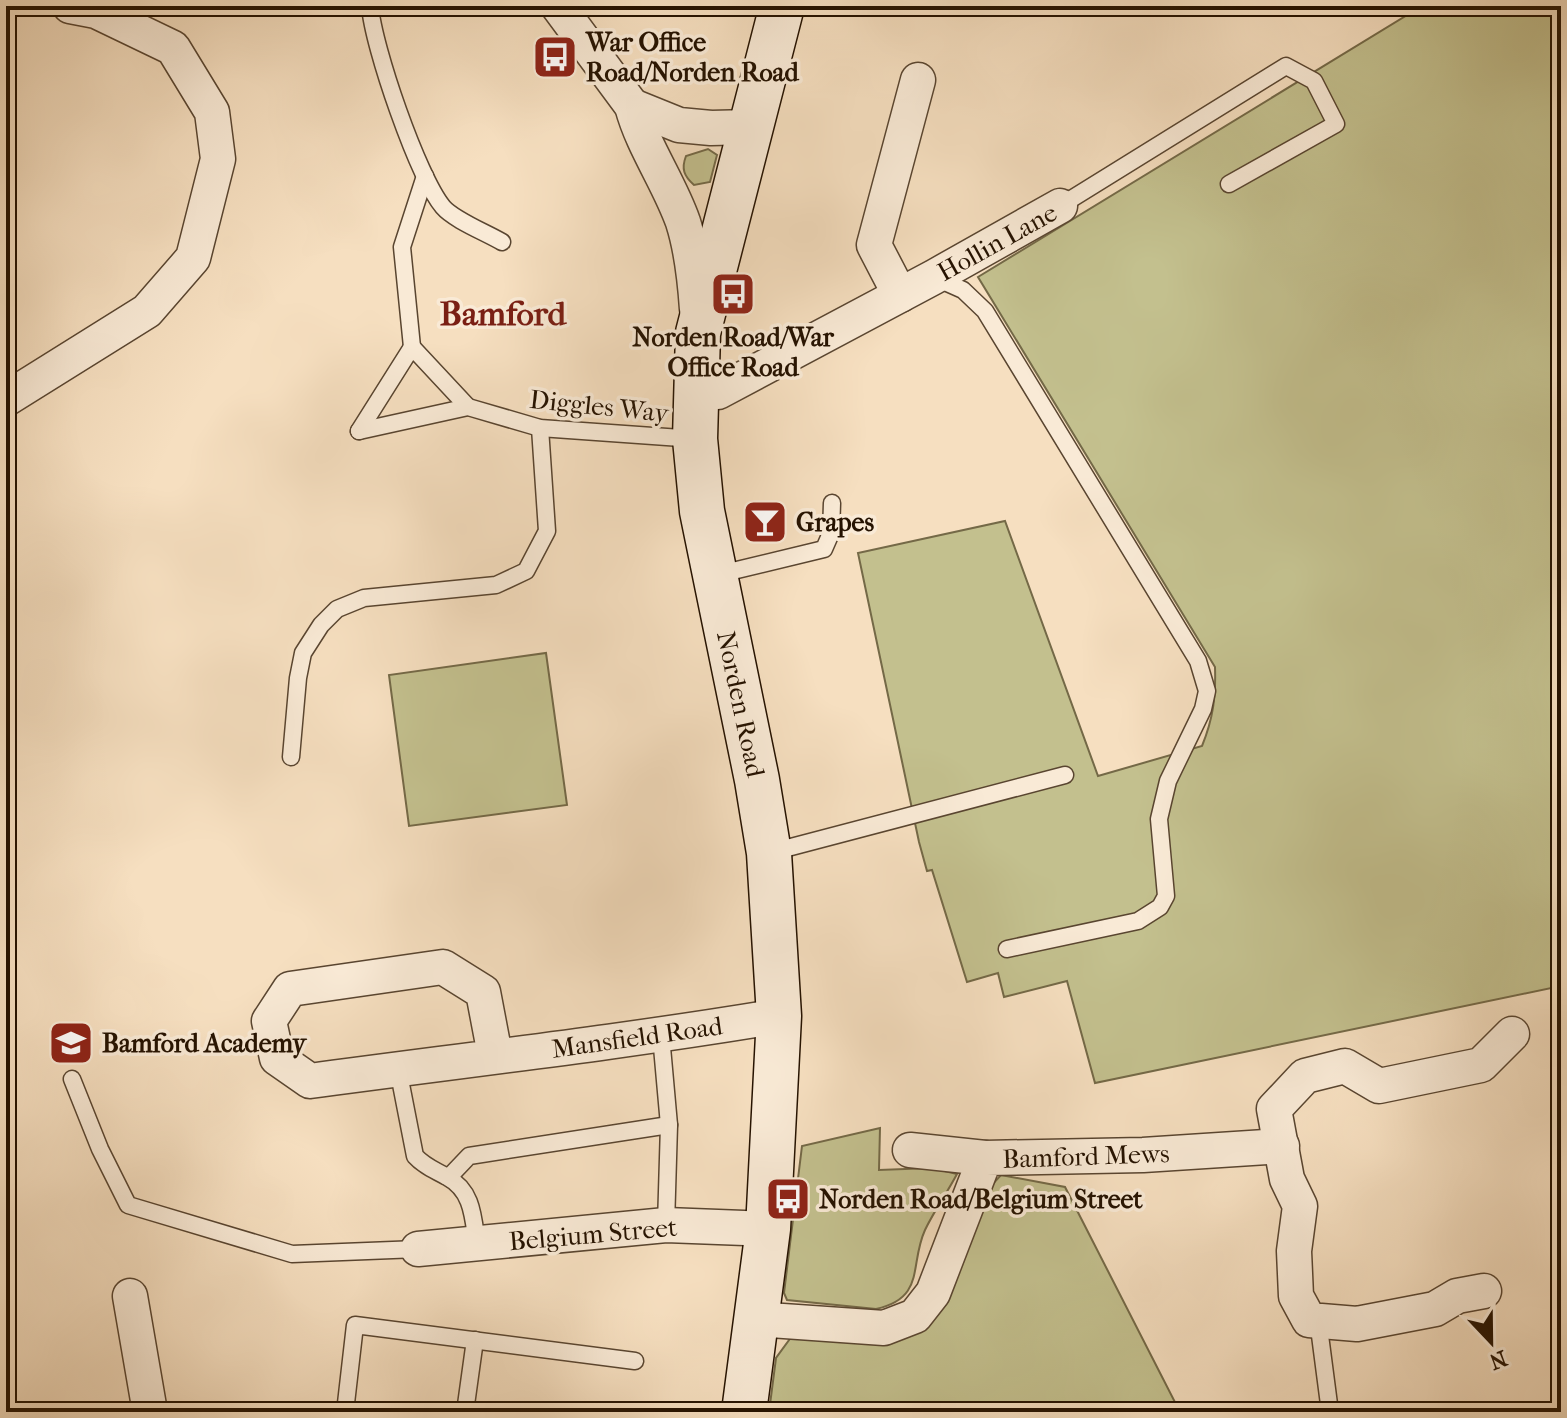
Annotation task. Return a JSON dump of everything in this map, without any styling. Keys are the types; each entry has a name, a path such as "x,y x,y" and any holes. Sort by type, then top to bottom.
{"street":[{"path":"6,399 147,311 193,258 218,159 212,112 173,48 96,11 70,6"},
{"path":"558,6 632,106 637,125 683,221 695,271 698,333"},
{"name":"Norden Road","path":"744,1412 768,1229 779,1016 769,853 702,511 695,439 696,389 698,333 782,6"},
{"path":"900,295 874,245 918,80"},
{"path":"632,106 679,125 751,127"},
{"name":"Hollin Lane","path":"696,389 718,392 1060,206"},
{"name":"Mansfield Road","path":"495,1055 483,992 443,967 290,989 269,1021 277,1058 310,1081 661,1036 779,1016"},
{"path":"1484,1291 1457,1296 1435,1309 1357,1324 1309,1320 1296,1296 1294,1251 1300,1206 1287,1179 1274,1109 1305,1076 1345,1066 1379,1086 1481,1065 1512,1034"},
{"name":"Bamford Mews","path":"756,1319 884,1328 915,1316 933,1293 985,1158 1143,1155 1282,1146"},
{"path":"910,1150 985,1158"},
{"name":"Belgium Street","path":"418,1249 666,1225 768,1229"},
{"path":"130,1296 150,1412"}],"lane":[{"path":"370,6 389,82 425,176 445,210 502,242"},
{"name":"Hollin Lane","path":"1060,206 1286,66 1314,81 1336,124 1229,184"},
{"path":"425,176 402,247 412,347 468,407"},
{"path":"934,277 963,290 985,311 1198,661 1207,691 1203,709 1164,794 1159,819 1166,896 1160,907 1138,921 1007,949"},
{"name":"Diggles Way","path":"412,347 359,431 468,407 540,428 695,439"},
{"path":"291,757 303,653 321,625 337,609 364,598 496,585 526,571 547,531 540,428"},
{"path":"715,575 824,549 831,533 832,503"},
{"path":"769,853 1065,775"},
{"path":"661,1036 669,1125 666,1225"},
{"path":"398,1069 415,1156 425,1166 449,1177 465,1189 471,1205 477,1244"},
{"path":"72,1079 100,1149 128,1205 292,1254 418,1249"},
{"path":"449,1177 469,1156 669,1125"},
{"path":"1318,1320 1330,1412"},
{"path":"345,1412 355,1325 635,1361"},
{"path":"465,1412 475,1340"}],"shaded area":[{"path":"1422,6 1561,6 1561,986 1095,1083 1067,981 1004,997 998,973 967,982 932,870 927,871 919,842 858,553 1005,521 1098,776 1202,746 1213,708 1215,667 978,277"},
{"path":"708,149 717,155 710,182 694,185 684,172 686,156"},
{"path":"546,653 567,805 409,826 389,675"},
{"path":"880,1128 879,1170 932,1168 957,1174 925,1230 909,1288 892,1304 876,1309 787,1300 784,1293 802,1146"},
{"path":"1001,1175 1065,1187 1180,1412 769,1412 776,1358 792,1336 889,1339 989,1188"}],"place":[{"name":"War Office Road/Norden Road","path":"555,57"},
{"name":"Norden Road/War Office Road","path":"733,294"},
{"name":"Grapes","path":"765,522"},
{"name":"Bamford Academy","path":"71,1043"},
{"name":"Norden Road/Belgium Street","path":"788,1199"}],"district":[{"name":"Bamford","path":"503,313"}]}
